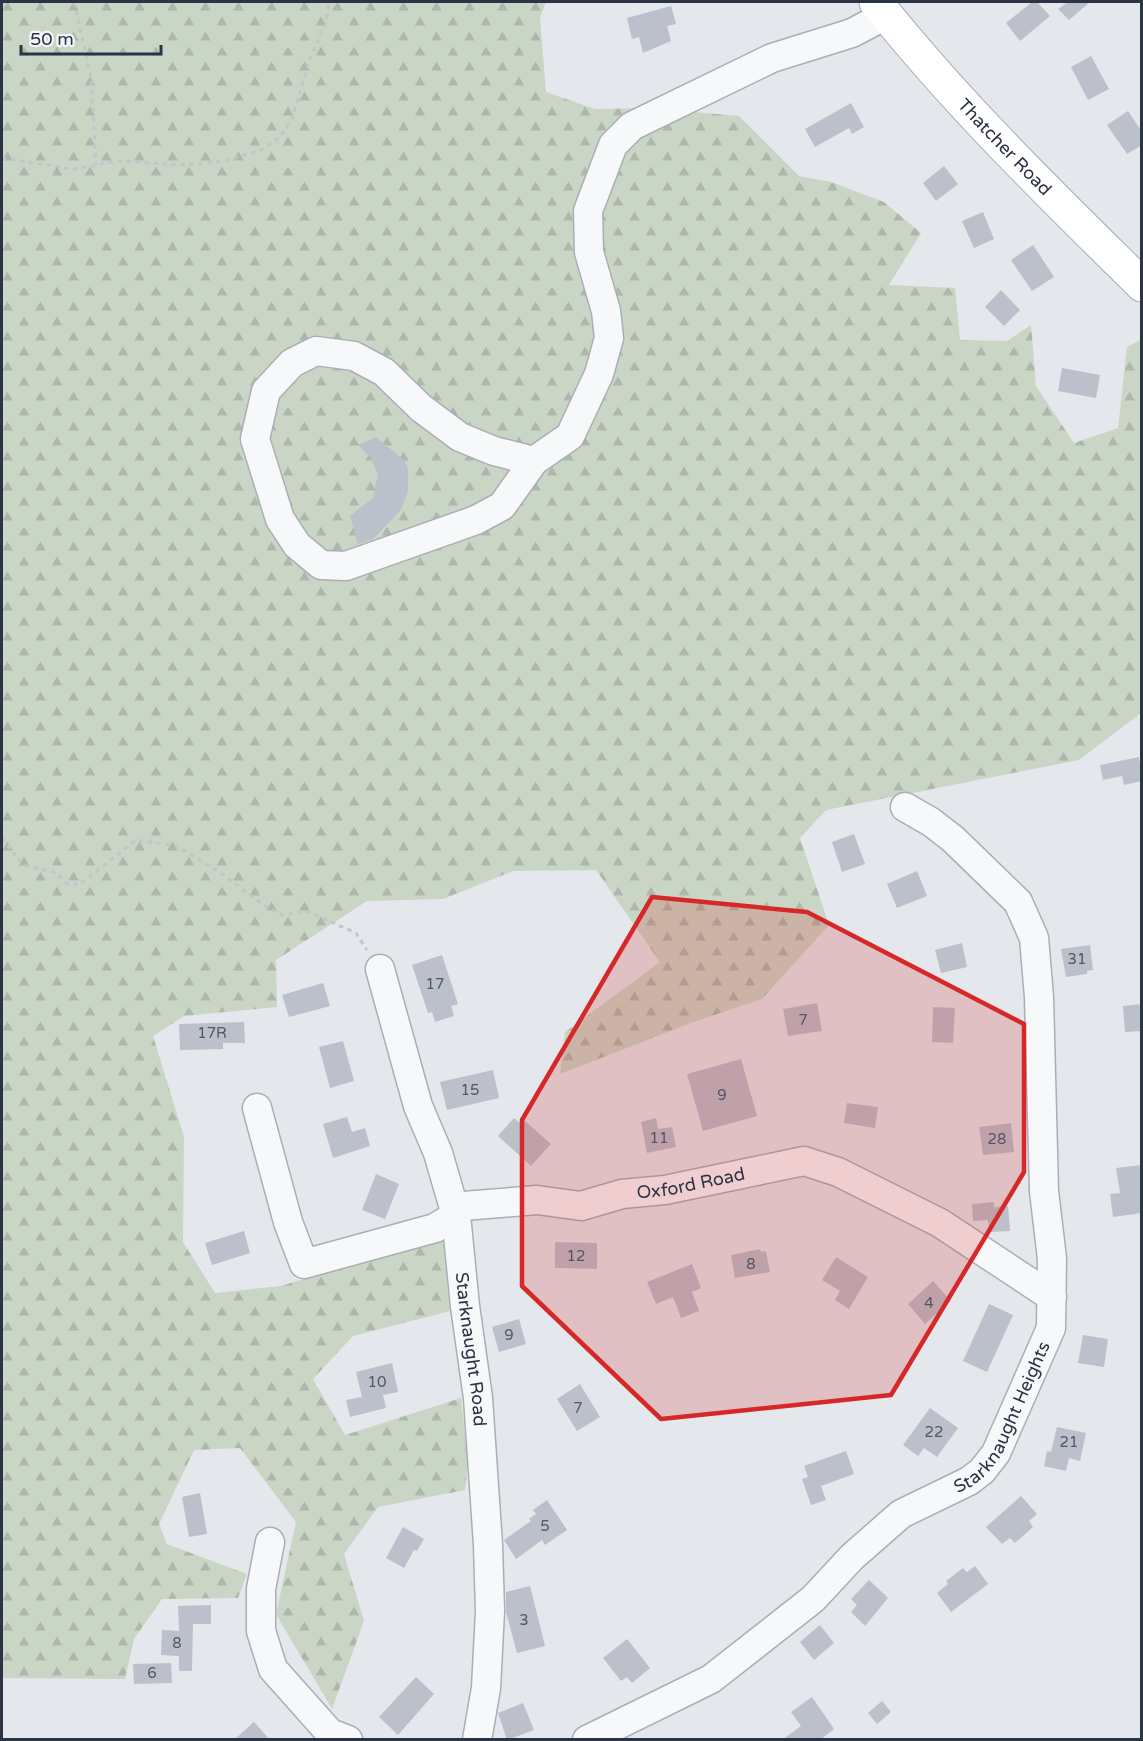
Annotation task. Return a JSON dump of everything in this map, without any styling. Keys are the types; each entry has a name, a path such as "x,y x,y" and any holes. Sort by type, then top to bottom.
{"main road":[{"name":"Thatcher Road","path":"881,8 980,121 1142,285"}],"street":[{"path":"534,461 494,451 460,437 420,408 384,372 354,356 316,351 292,363 266,391 255,439 280,519 297,545 321,565 346,566 476,520 502,506 534,461 570,436 599,374 609,338 606,311 589,252 588,211 613,145 632,126 772,58 852,33 881,8"},
{"name":"Starknaught Heights","path":"587,1740 711,1679 813,1599 852,1557 901,1514 969,1481 982,1471 996,1453 1051,1328 1052,1259 1044,1191 1039,997 1034,938 1018,902 953,839 931,822 905,807"},
{"name":"Starknaught Road","path":"380,969 418,1106 438,1153 456,1215 465,1306 478,1398 488,1545 490,1611 486,1688 477,1740"},
{"name":"Oxford Road","path":"257,1108 285,1212 304,1264 435,1228 456,1215 463,1206 537,1200 581,1206 622,1194 666,1190 804,1161 838,1172 940,1223 1052,1297"},
{"path":"270,1542 261,1589 261,1631 273,1669 330,1733 348,1740"}],"path":[{"path":"74,2 91,77 96,165"},
{"path":"2,158 74,169 118,161 179,165 225,161 261,150 279,138 292,119 309,61 326,22 329,2"},
{"path":"2,838 23,865 57,873 67,884 80,884 136,840 177,846 282,915 306,911 356,933 380,969"}],"highlighted area":[{"path":"652,897 807,912 1024,1024 1024,1172 891,1395 661,1419 522,1286 522,1120"}],"green space":[{"path":"2,2 546,2 540,18 546,92 595,109 649,108 739,116 799,176 831,182 884,202 921,233 889,285 955,288 960,340 1007,341 1031,325 1036,386 1074,443 1118,428 1127,347 1141,340 1141,713 1079,760 826,810 800,838 829,925 762,999 691,1023 560,1074 565,1032 660,962 596,870 513,871 443,899 367,901 276,960 277,1007 184,1016 153,1036 184,1137 183,1242 215,1293 281,1286 443,1237 450,1311 353,1336 313,1379 345,1435 461,1398 468,1464 465,1490 378,1507 344,1554 364,1621 332,1709 276,1614 296,1522 240,1448 194,1450 159,1524 167,1544 247,1574 238,1598 162,1599 134,1639 125,1679 2,1678"}],"building":[{"path":"1032,2 1037,2 1050,16 1020,41 1006,23"},
{"path":"1068,2 1090,2 1069,20 1058,9"},
{"path":"671,6 676,24 667,26 671,41 643,53 639,37 632,39 627,18"},
{"path":"1091,56 1109,89 1088,100 1071,67"},
{"path":"851,103 864,127 852,134 849,128 815,147 805,129"},
{"path":"1128,111 1142,132 1142,145 1127,154 1107,125"},
{"path":"944,166 958,184 936,201 923,183"},
{"path":"983,212 994,239 974,248 962,221"},
{"path":"1033,245 1054,277 1032,291 1011,260"},
{"path":"1001,290 1020,310 1004,326 985,307"},
{"path":"1062,368 1100,375 1096,398 1058,391"},
{"path":"376,437 404,460 408,469 408,491 401,510 373,539 358,544 350,516 373,498 378,474 370,457 358,445"},
{"path":"1139,757 1142,781 1124,785 1122,776 1103,780 1100,765"},
{"path":"854,834 865,864 842,872 832,842"},
{"path":"917,871 927,896 897,908 887,884"},
{"path":"962,943 967,967 941,973 935,950"},
{"path":"1090,945 1093,970 1087,971 1087,974 1066,977 1061,949"},
{"path":"442,955 458,1004 451,1006 454,1016 435,1022 432,1012 428,1013 412,965"},
{"path":"323,983 330,1006 289,1017 282,995"},
{"path":"817,1003 822,1031 788,1036 783,1009"},
{"path":"1142,1004 1142,1031 1125,1032 1123,1006"},
{"path":"933,1007 955,1008 953,1043 932,1042"},
{"path":"244,1022 245,1043 223,1043 223,1049 180,1050 179,1024"},
{"path":"343,1041 354,1081 330,1088 319,1047"},
{"path":"741,1059 757,1116 703,1131 687,1074"},
{"path":"493,1070 499,1098 447,1110 440,1082"},
{"path":"847,1103 878,1107 875,1128 844,1123"},
{"path":"347,1117 352,1132 365,1128 370,1146 333,1158 323,1124"},
{"path":"514,1118 521,1124 524,1120 551,1144 531,1166 498,1136"},
{"path":"656,1118 658,1129 672,1127 676,1147 647,1153 641,1122"},
{"path":"1011,1123 1014,1152 983,1155 979,1127"},
{"path":"1142,1165 1142,1213 1113,1217 1110,1194 1120,1193 1116,1168"},
{"path":"376,1174 399,1184 385,1219 362,1210"},
{"path":"994,1202 994,1207 1008,1206 1010,1231 989,1232 988,1220 973,1221 972,1204"},
{"path":"244,1231 250,1253 212,1265 205,1243"},
{"path":"555,1242 597,1243 597,1269 555,1268"},
{"path":"760,1249 761,1252 766,1251 770,1272 735,1278 731,1255"},
{"path":"836,1257 868,1277 849,1309 835,1300 840,1291 822,1280"},
{"path":"692,1264 701,1288 692,1292 699,1311 681,1318 673,1297 656,1304 647,1282"},
{"path":"933,1281 951,1301 925,1324 908,1304"},
{"path":"989,1304 1013,1315 987,1372 963,1361"},
{"path":"519,1319 526,1344 499,1352 492,1327"},
{"path":"1083,1335 1108,1339 1104,1367 1078,1363"},
{"path":"392,1363 398,1392 383,1395 386,1408 350,1417 346,1400 362,1397 356,1372"},
{"path":"580,1384 600,1417 577,1431 557,1399"},
{"path":"930,1408 958,1428 937,1457 924,1448 918,1456 903,1445"},
{"path":"1057,1427 1086,1433 1080,1461 1069,1458 1066,1471 1044,1466 1047,1451 1051,1452"},
{"path":"846,1451 854,1474 821,1486 826,1500 811,1505 802,1479 808,1477 804,1466"},
{"path":"200,1493 207,1534 189,1537 182,1497"},
{"path":"1021,1496 1037,1514 1029,1521 1033,1527 1015,1543 1010,1538 1002,1544 986,1527"},
{"path":"547,1500 567,1530 545,1545 542,1540 516,1559 504,1540 531,1521 529,1519 536,1514 533,1510"},
{"path":"403,1527 424,1539 417,1551 414,1550 404,1568 386,1558"},
{"path":"975,1566 988,1584 951,1612 937,1593 948,1584 946,1581 963,1568 967,1572"},
{"path":"869,1580 888,1598 865,1626 851,1612 857,1605 851,1599"},
{"path":"530,1586 545,1646 517,1653 506,1612 506,1592"},
{"path":"211,1605 211,1624 193,1624 192,1671 179,1671 179,1656 161,1655 162,1630 179,1631 178,1606"},
{"path":"820,1625 834,1643 814,1660 800,1642"},
{"path":"627,1639 650,1668 632,1683 627,1677 621,1681 603,1658"},
{"path":"171,1663 172,1683 134,1684 133,1664"},
{"path":"416,1677 434,1694 398,1735 379,1717"},
{"path":"812,1697 834,1729 820,1740 782,1740 801,1726 791,1712"},
{"path":"882,1701 891,1712 877,1724 868,1713"},
{"path":"523,1703 534,1730 507,1740 498,1713"},
{"path":"254,1722 270,1740 234,1740"}]}
